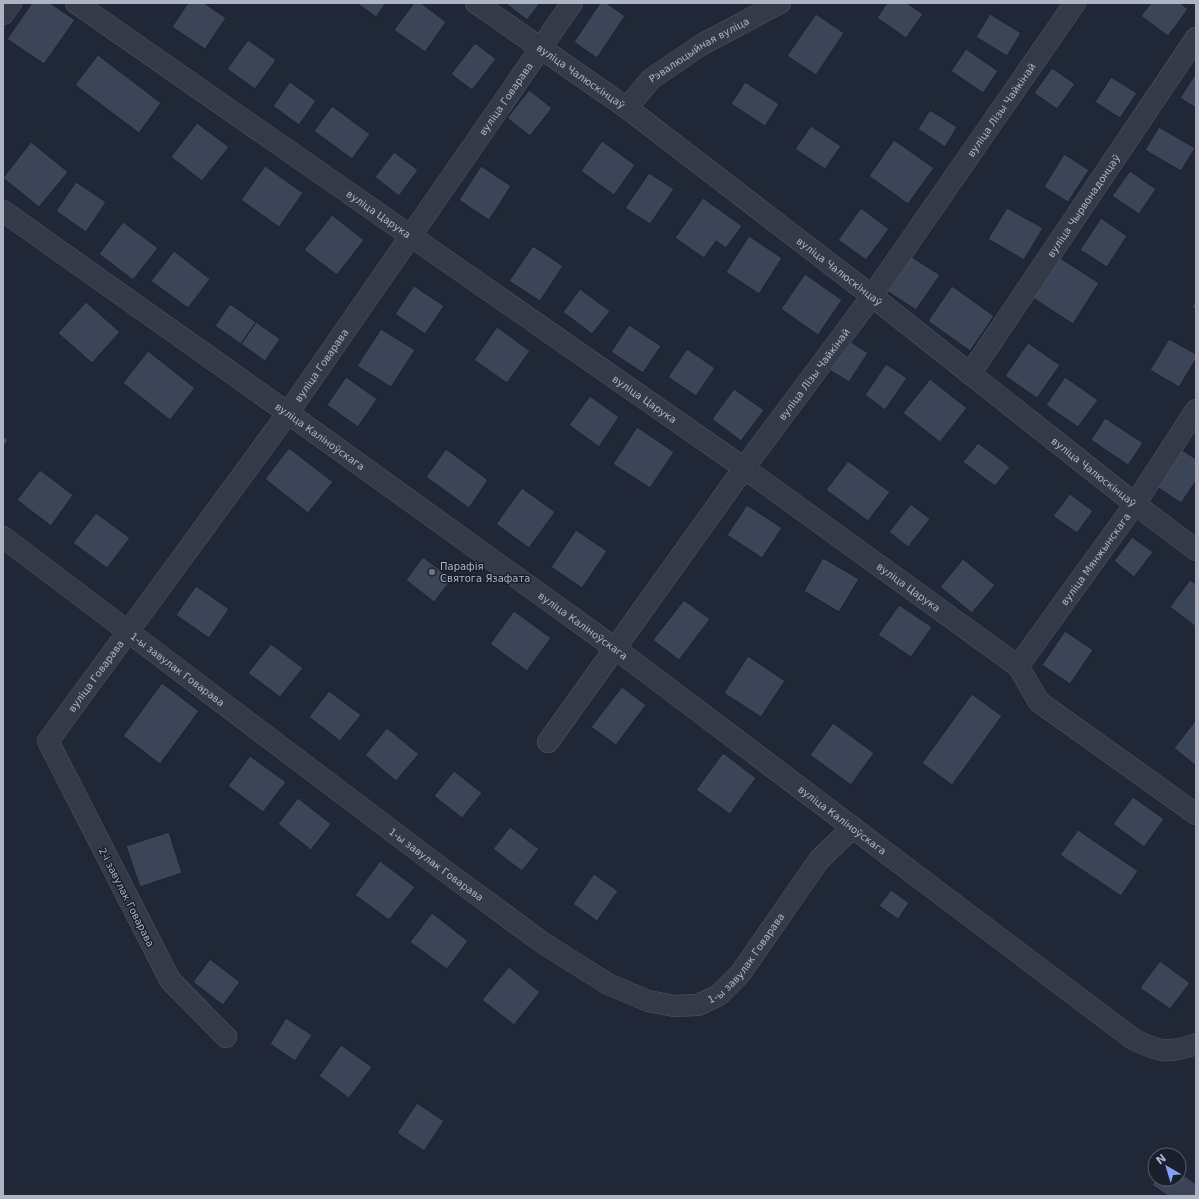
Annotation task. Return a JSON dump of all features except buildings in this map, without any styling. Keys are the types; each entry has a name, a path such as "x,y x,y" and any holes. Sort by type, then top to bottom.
{"street":[{"path":"3,14 11,3"},
{"name":"вуліца Царука","path":"76,3 744,468 1018,666 1039,702 1196,814"},
{"name":"вуліца Чалюскінцаў","path":"476,3 626,108 872,296 1135,504 1196,550"},
{"name":"вуліца Говарава","path":"48,741 288,413 572,3"},
{"name":"Рэвалюцыйная вуліца","path":"626,108 651,79 658,74 701,46 780,3"},
{"name":"вуліца Лізы Чайкінай","path":"548,742 744,468 872,296 1075,3"},
{"name":"вуліца Чырвонадонцаў","path":"970,374 1196,38"},
{"name":"вуліца Каліноўскага","path":"3,212 288,413 616,649 1133,1039 1155,1050 1180,1049 1196,1044"},
{"name":"вуліца Мянжынскага","path":"1018,666 1135,504 1196,410"},
{"name":"1-ы завулак Говарава","path":"3,537 429,859 543,943 608,984 648,1001 674,1006 698,1005 719,995 740,974 819,860 853,827"},
{"name":"2-і завулак Говарава","path":"48,741 170,980 226,1037"}],"place":[{"name":"Парафія Святога Язафата","path":"432,572"}]}
